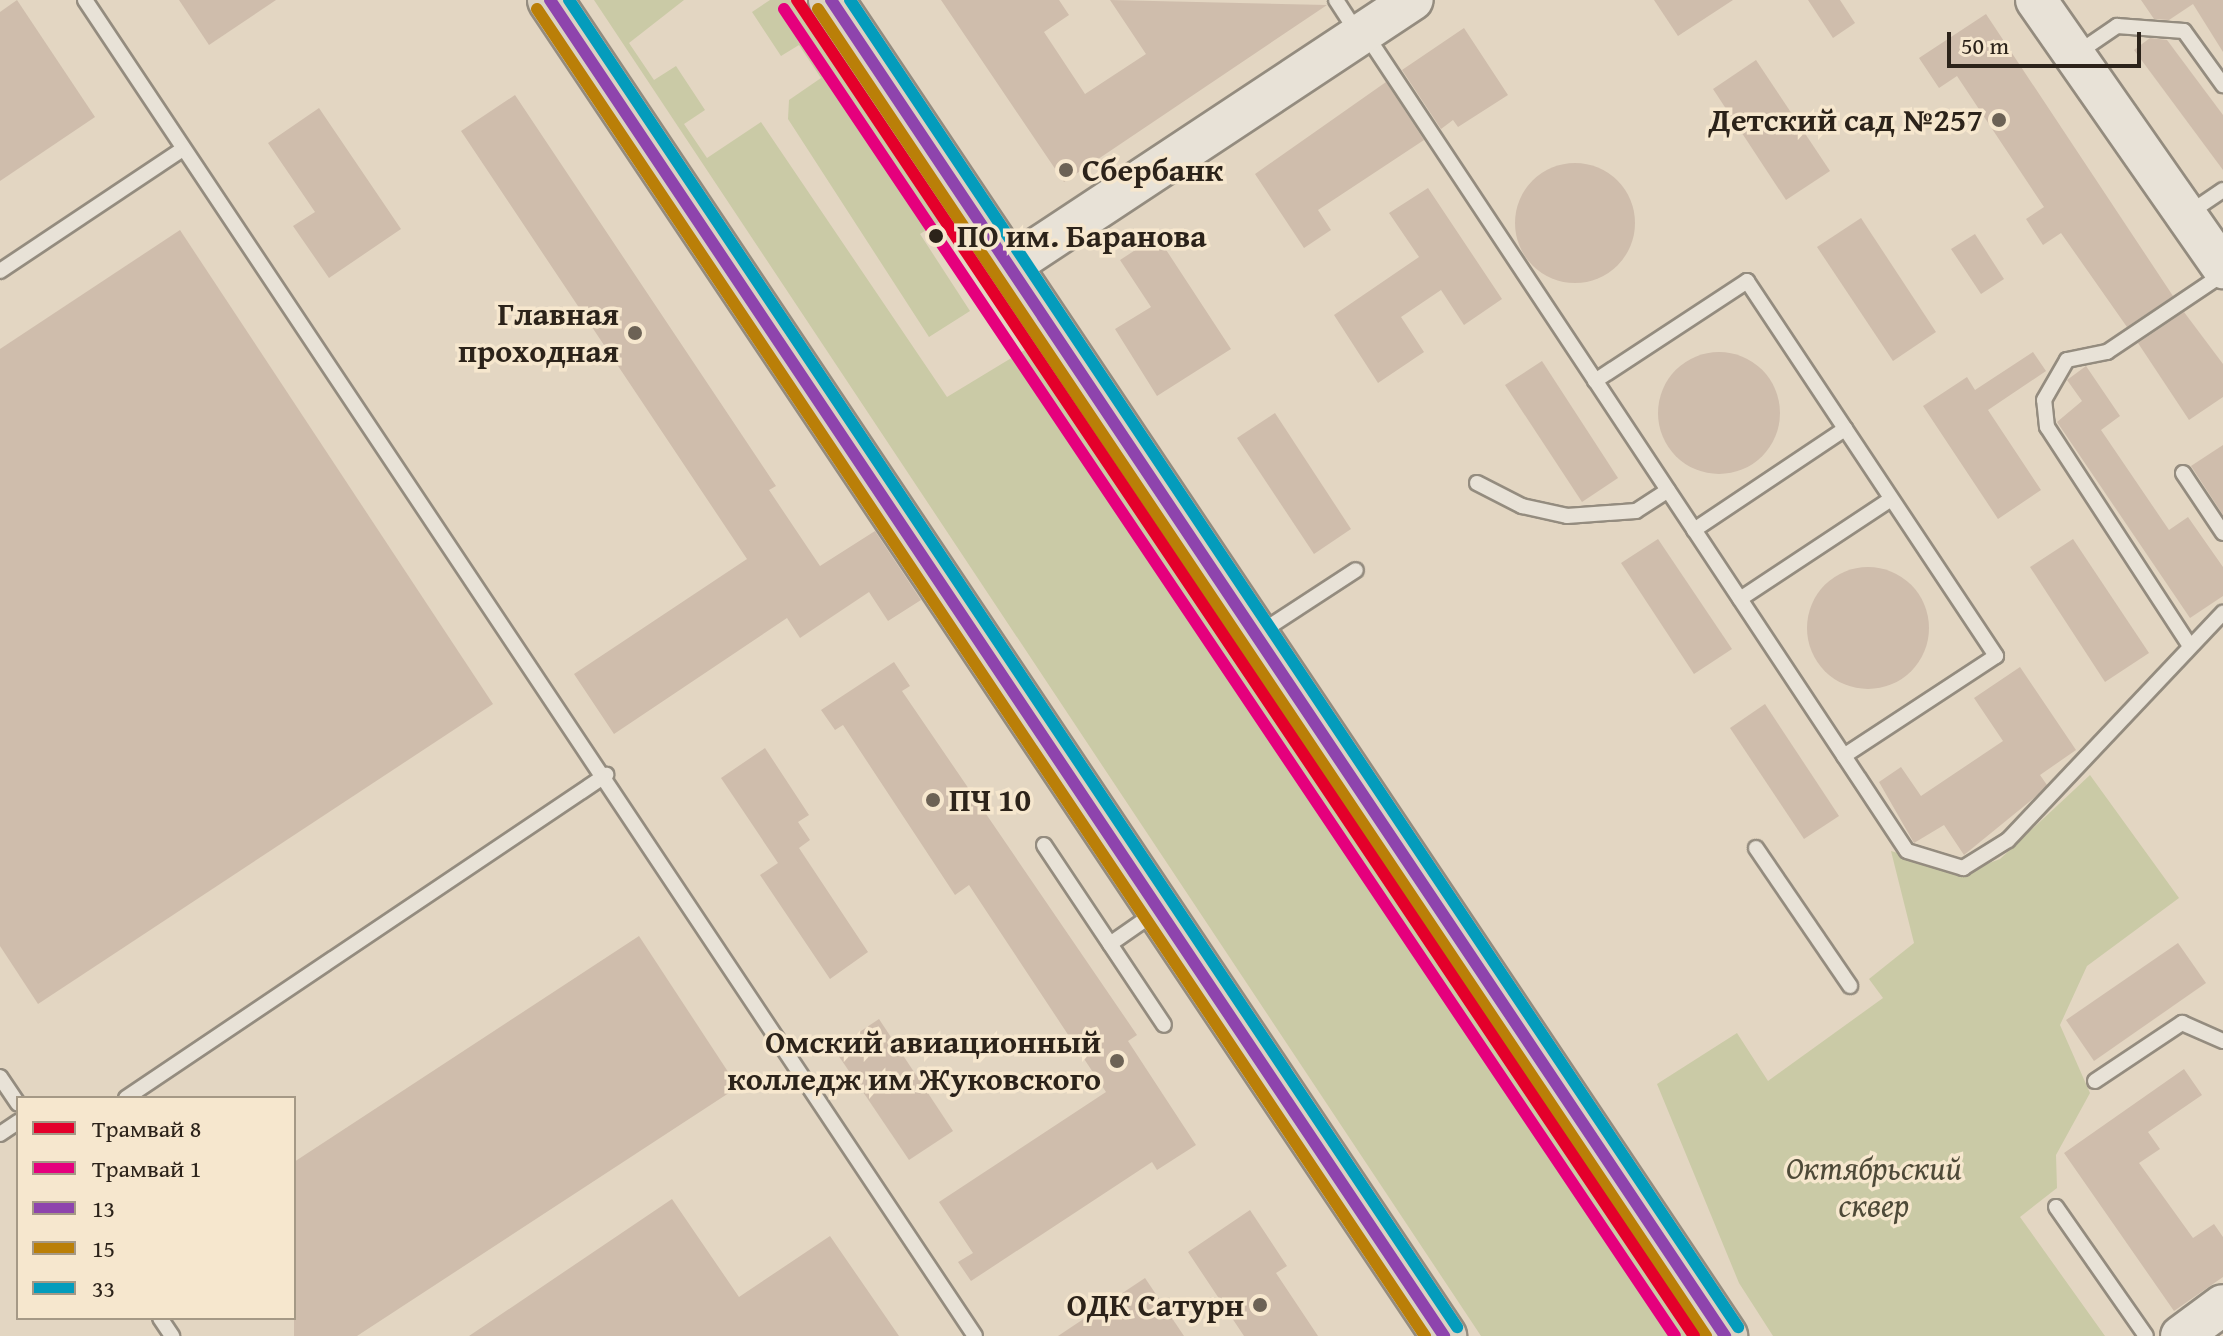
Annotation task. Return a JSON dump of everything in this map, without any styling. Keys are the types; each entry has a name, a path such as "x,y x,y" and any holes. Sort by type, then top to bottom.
{"main road":[{"path":"550,0 1444,1336"},
{"path":"831,0 1254,637 1725,1336"}],"street":[{"path":"1009,267 1413,0"},
{"path":"2036,0 2223,268"},
{"path":"2181,1336 2223,1305"}],"lane":[{"path":"85,0 606,775 975,1336"},
{"path":"1336,0 1595,381 1907,851 1963,868 2049,804 2188,643 2223,613"},
{"path":"2075,55 2117,26 2184,31 2223,85"},
{"path":"0,271 183,149"},
{"path":"2185,215 2223,190"},
{"path":"2188,643 2047,427 2044,400 2067,360 2107,352 2223,274"},
{"path":"1595,381 1747,281 1996,656 1844,756"},
{"path":"1694,530 1845,429"},
{"path":"2183,473 2223,533"},
{"path":"1477,483 1522,506 1567,516 1636,511 1668,490"},
{"path":"1740,599 1891,499"},
{"path":"1254,637 1356,570"},
{"path":"129,1096 606,775"},
{"path":"1044,845 1164,1025"},
{"path":"1756,848 1850,986"},
{"path":"1110,944 1159,910"},
{"path":"2095,1081 2182,1023 2223,1041"},
{"path":"0,1077 16,1101"},
{"path":"2056,1207 2146,1336"}],"green space":[{"path":"594,0 684,0 629,43 654,80 676,66 705,110 684,124 707,158 761,122 947,397 1038,342 1706,1336 1481,1336"},
{"path":"770,0 803,0 945,218 920,234 970,311 929,337 788,119 789,100 821,78 799,45 781,56 752,12"},
{"name":"Октябрьский сквер","path":"2090,775 2179,898 2087,966 2060,1025 2090,1093 2056,1155 2057,1188 2020,1217 2105,1336 1773,1336 1739,1283 1657,1084 1737,1033 1768,1081 1883,998 1869,979 1914,943 1891,851 1965,872 2000,859"}],"building":[{"path":"17,0 95,117 0,181 0,12"},
{"path":"179,0 276,0 209,45"},
{"path":"941,0 1059,0 1069,15 1044,32 1085,94 1146,54 1110,0 1327,5 1064,182"},
{"path":"1654,0 1733,0 1678,36"},
{"path":"1808,0 1840,0 1855,23 1833,38"},
{"path":"2141,0 2223,0 2223,52 2193,4 2169,20 2154,19"},
{"path":"1986,14 2173,296 2127,327 2061,233 2043,245 2026,219 2044,207 1957,76 1939,88 1919,58"},
{"path":"1464,28 1508,95 1458,127 1453,120 1441,129 1402,70"},
{"path":"2150,38 2167,40 2223,115 2223,170 2134,50"},
{"path":"1756,60 1830,171 1786,200 1713,89"},
{"path":"1386,82 1424,140 1318,210 1331,230 1304,248 1255,174"},
{"path":"515,95 776,486 769,490 820,566 875,531 921,600 888,621 869,592 800,638 787,618 614,734 574,674 747,559 461,131"},
{"path":"319,108 401,229 329,278 293,226 315,212 268,143"},
{"path":"1575,163 1598,167 1618,180 1631,200 1635,223 1631,246 1618,266 1598,279 1575,283 1552,279 1532,266 1519,246 1515,223 1519,200 1532,180 1552,167"},
{"path":"1428,188 1502,299 1464,325 1441,290 1401,317 1424,352 1378,383 1334,315 1419,257 1389,213"},
{"path":"1861,218 1936,332 1893,361 1817,247"},
{"path":"180,230 493,704 38,1004 0,946 0,349"},
{"path":"1975,234 2004,279 1981,294 1951,249"},
{"path":"1157,236 1231,349 1157,396 1115,329 1151,307 1120,260"},
{"path":"2184,312 2223,364 2223,397 2189,420 2138,343"},
{"path":"1719,352 1742,357 1762,370 1775,390 1780,413 1775,436 1762,456 1742,469 1719,474 1696,469 1676,456 1663,436 1658,413 1663,390 1676,370 1696,357"},
{"path":"2033,352 2046,371 1988,410 2041,490 1998,519 1923,406 1967,377 1975,390"},
{"path":"1542,361 1618,478 1582,502 1505,385"},
{"path":"2086,366 2120,416 2101,430 2169,530 2188,517 2223,567 2223,596 2190,618 2057,422 2082,401 2067,380"},
{"path":"1275,413 1351,529 1314,554 1237,438"},
{"path":"2223,445 2223,515 2191,466"},
{"path":"1658,539 1732,649 1694,674 1621,563"},
{"path":"2073,539 2149,653 2105,682 2030,567"},
{"path":"1868,567 1891,572 1911,585 1924,605 1929,628 1924,651 1911,671 1891,684 1868,689 1845,684 1825,671 1812,651 1807,628 1812,605 1825,585 1845,572"},
{"name":"Омский авиационный колледж им Жуковского","path":"894,662 910,686 902,691 1137,1035 1128,1041 1196,1145 1157,1170 1152,1162 971,1281 958,1262 973,1253 939,1202 1106,1092 969,885 955,895 843,725 835,730 821,710"},
{"path":"2020,667 2076,750 2040,775 2047,785 1964,855 1944,825 1914,843 1879,782 1901,767 1921,796 2003,741 1974,698"},
{"path":"1765,704 1839,816 1804,839 1730,728"},
{"path":"765,748 809,815 798,822 810,840 799,848 868,952 830,979 760,875 778,863 721,778"},
{"path":"639,936 738,1087 357,1336 294,1336 296,1161"},
{"path":"2178,943 2206,983 2094,1061 2066,1020"},
{"path":"879,1019 953,1131 909,1160 834,1049"},
{"path":"2184,1069 2202,1095 2148,1132 2160,1149 2139,1163 2193,1238 2214,1224 2223,1237 2223,1277 2174,1311 2064,1153"},
{"path":"672,1199 739,1297 830,1236 899,1336 469,1336"},
{"name":"ОДК Сатурн","path":"1250,1210 1287,1266 1276,1273 1318,1336 1244,1336 1188,1252"},
{"path":"1145,1278 1184,1336 1058,1336"}],"tram line":[{"name":"8","path":"797,0 1694,1336"},
{"name":"1","path":"784,9 1675,1336"}],"transit line":[{"name":"13","path":"550,0 1444,1336"},
{"name":"33","path":"569,0 1457,1327"},
{"name":"13","path":"831,0 1725,1336"},
{"name":"33","path":"850,0 1738,1327"},
{"name":"15","path":"537,9 1425,1336"},
{"name":"15","path":"818,9 1706,1336"}],"place":[{"name":"Детский сад №257","path":"1999,120"},
{"name":"Сбербанк","path":"1066,170"},
{"name":"ПО им. Баранова","path":"936,236"},
{"name":"Главная проходная","path":"635,333"},
{"name":"ПЧ 10","path":"933,800"},
{"name":"Омский авиационный колледж им Жуковского","path":"1117,1061"},
{"name":"ОДК Сатурн","path":"1260,1305"}]}
